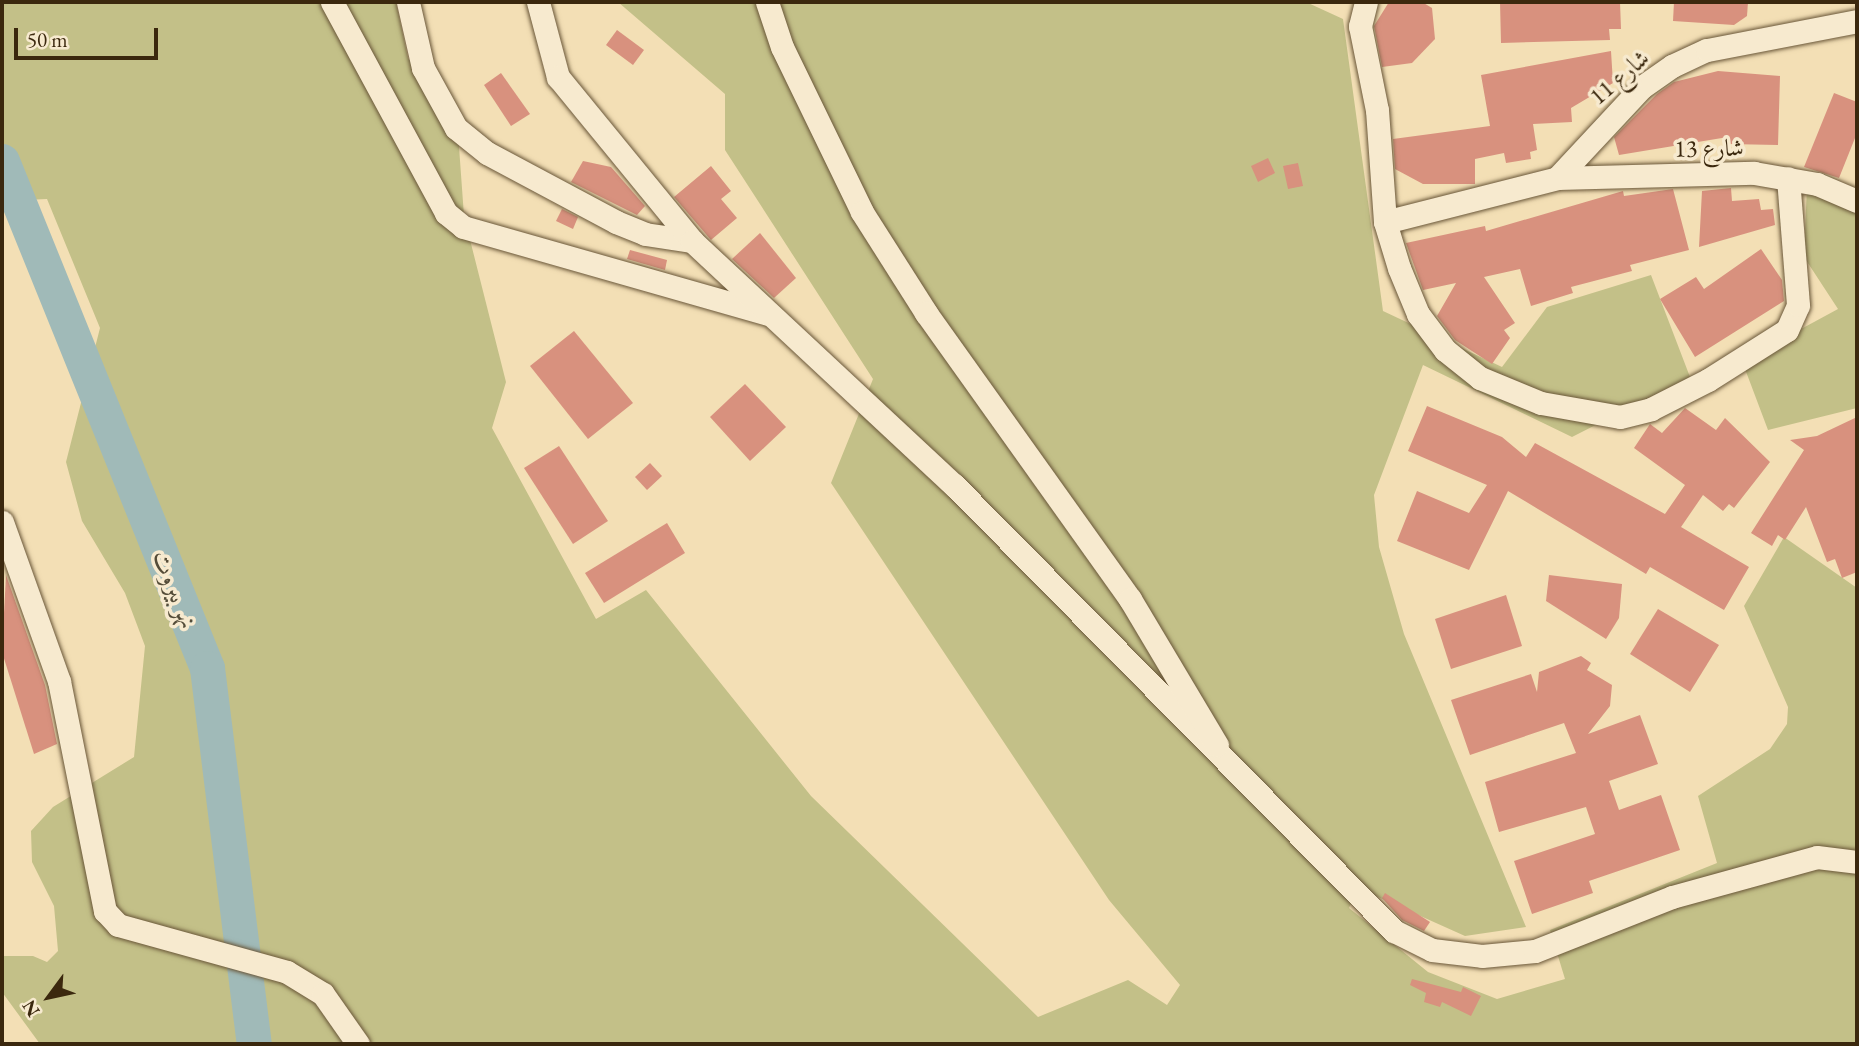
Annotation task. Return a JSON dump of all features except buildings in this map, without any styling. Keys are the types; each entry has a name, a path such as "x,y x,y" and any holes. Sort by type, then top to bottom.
{"street":[{"path":"331,2 446,213 463,227 771,315"},
{"path":"408,2 423,68 456,128 487,153 616,222 645,234 692,241"},
{"path":"538,2 551,58 563,84 692,241 954,485 1231,772 1375,916 1432,950 1482,956 1535,951 1672,897 1817,858 1857,862"},
{"path":"767,2 782,47 862,212 926,313 1130,599 1231,772"},
{"path":"1366,2 1360,26 1377,110 1385,222 1418,314 1445,350 1480,378 1541,402 1620,417 1686,392 1787,330 1798,305 1788,178"},
{"name":"شارع 11","path":"1557,178 1642,87 1672,66 1707,50 1857,22"},
{"name":"شارع 13","path":"1385,222 1557,178 1754,173 1788,178 1857,201"},
{"path":"2,523 59,681 105,911 118,925 287,972 323,994 358,1044"}],"shaded area":[{"path":"2,2 396,2 408,58 457,119 464,216 506,382 492,428 596,619 646,590 811,796 1038,1017 1128,980 1167,1005 1180,985 1109,900 831,483 873,379 725,150 725,94 618,2 1306,2 1343,19 1383,311 1502,367 1547,307 1651,275 1690,377 1572,437 1423,365 1374,495 1379,547 1404,634 1526,927 1465,936 1358,888 1349,908 1428,972 1497,999 1565,979 1550,930 1717,863 1698,796 1770,749 1787,724 1788,707 1744,606 1784,537 1857,588 1857,1044 40,1044 2,992 2,956 33,956 47,962 58,951 54,906 32,862 31,831 53,807 134,757 145,646 125,593 82,521 66,462 100,328 47,199 2,201"},
{"path":"1807,186 1857,190 1857,408 1768,430 1742,361 1838,309 1804,257"}],"waterway":[{"name":"نهر بيروت","path":"2,161 207,668 254,1044"}]}
